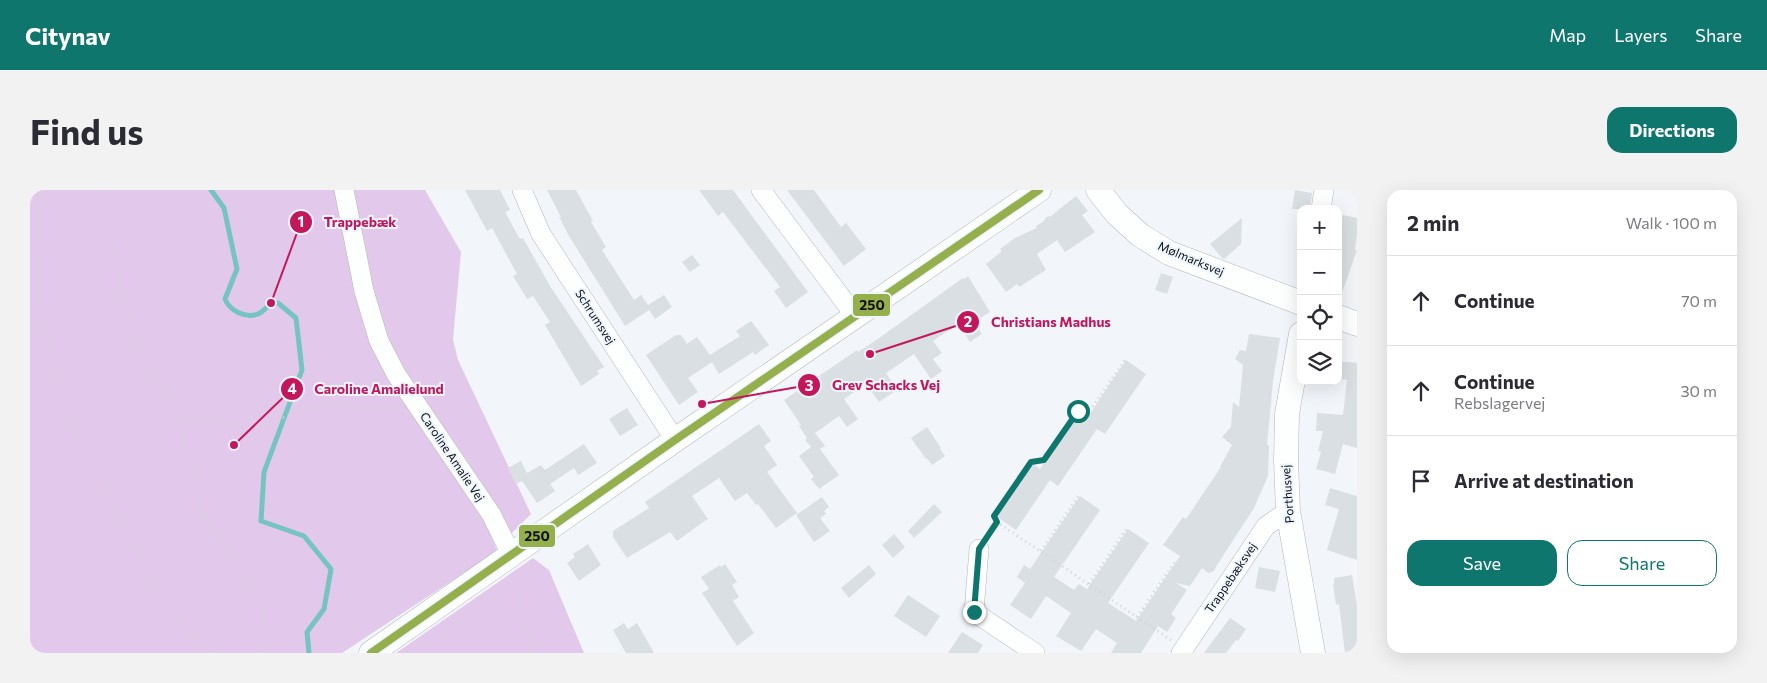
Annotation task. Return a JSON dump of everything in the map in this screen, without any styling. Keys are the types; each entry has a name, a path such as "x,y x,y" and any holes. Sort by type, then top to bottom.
{"street":[{"name":"Caroline Amalie Vej","path":"344,190 364,291 380,341 396,374 491,514 508,556"},
{"name":"Schrumsvej","path":"522,190 541,234 675,440"},
{"path":"761,190 856,317"},
{"path":"371,653 675,440 1038,190"},
{"name":"Mølmarksvej","path":"1098,190 1117,214 1140,235 1169,253 1297,301"},
{"path":"1322,205 1324,190"},
{"path":"1342,319 1357,324"},
{"name":"Porthusvej","path":"1300,340 1287,414 1288,511 1313,653"},
{"name":"Trappebæksvej","path":"1182,651 1266,526 1288,511"},
{"path":"979,549 974,612 1035,653"}],"path":[{"path":"41,190 41,294 52,365 69,419 126,521 153,587 169,612 212,653"},
{"path":"108,190 111,239 117,274 132,328 148,364 180,421 203,510 211,526 252,587 265,612 267,624 260,653"},
{"path":"1125,360 1091,410 1078,411 1044,460 1031,462 994,516 997,522 1137,617 1182,651"},
{"path":"180,421 206,420 249,428 260,427 313,406 340,404 422,412"},
{"path":"1041,552 1079,495"},
{"path":"979,549 997,522"},
{"path":"1089,584 1127,528"},
{"path":"508,556 534,653"},
{"path":"1137,617 1176,560"}],"shaded area":[{"path":"30,190 335,190 355,295 374,348 484,515 497,551 342,653 30,653"},
{"path":"350,190 425,190 461,252 453,339 458,360 531,514 508,537 401,372 370,290"},
{"path":"533,558 549,570 584,653 396,653"}],"building":[{"path":"465,190 500,190 510,210 505,212 517,234 520,239 523,238 550,286 604,367 597,371 599,374 581,386 545,325 550,322 533,296 527,299 513,276 517,274 492,228 487,231"},
{"path":"547,190 576,190 593,221 591,222 606,247 602,250 634,300 641,295 648,305 664,295 672,307 655,319 649,310 625,326 569,236"},
{"path":"699,190 733,190 808,292 786,308 774,291 780,287 723,212 718,216"},
{"path":"787,190 814,190 841,227 846,223 866,249 844,266"},
{"path":"1295,190 1312,193 1310,205 1297,205 1297,209 1292,209"},
{"path":"1076,196 1088,211 1082,215 1095,232 1065,252 1057,240 1037,254 1046,270 1019,287 1017,284 1006,292 986,264 1002,251 1000,249 1015,238 1037,228 1036,226 1044,221 1046,217 1051,216"},
{"path":"1342,215 1357,218 1355,250 1357,250 1342,293"},
{"path":"1242,218 1241,244 1224,259 1210,244"},
{"path":"692,255 700,265 690,272 682,262"},
{"path":"1161,273 1173,277 1167,294 1155,290"},
{"path":"968,276 990,312 974,322 982,334 970,342 958,324 933,341 942,353 933,359 942,371 931,379 914,354 886,373 897,390 879,402 866,384 844,399 858,419 847,427 839,416 815,433 825,446 820,449 839,475 819,489 811,479 814,477 799,456 811,447 805,440 807,438 799,426 801,425 784,400 857,350 858,352 875,341"},
{"path":"751,321 769,345 755,355 753,352 719,374 712,362 688,378 698,392 679,405 646,355 676,335 681,335 687,344 697,337 710,355 740,336 736,331"},
{"path":"1249,334 1280,338 1273,381 1267,445 1269,445 1268,476 1254,508 1214,571 1208,573 1202,568 1190,586 1176,583 1187,590 1171,614 1176,618 1167,632 1158,626 1141,653 1111,653 1117,643 1096,629 1081,651 1056,636 1071,613 1046,596 1031,619 1010,605 1025,583 1017,577 1024,565 1030,569 1080,496 1100,510 1054,577 1074,590 1079,584 1087,589 1128,529 1149,543 1108,603 1136,621 1180,556 1163,545 1183,517 1186,519 1221,467 1232,445 1222,437 1231,427 1233,402 1239,407 1243,365 1235,359 1240,350 1246,351"},
{"path":"1126,360 1146,374 1105,434 1097,429 1058,486 1050,480 1016,530 996,516 1032,463 1040,469 1078,412 1087,418"},
{"path":"1342,361 1357,363 1357,448 1343,444 1335,474 1316,469 1321,452 1318,451 1323,431 1316,431 1317,413 1343,415 1347,380 1342,379"},
{"path":"627,408 638,425 620,436 609,419"},
{"path":"759,424 771,441 764,446 777,465 767,472 797,513 776,528 747,493 735,501 719,478 692,496 708,519 677,541 670,532 627,558 613,537 613,531 649,508 645,502"},
{"path":"927,427 945,456 932,465 911,438"},
{"path":"584,444 597,463 578,475 574,468 550,484 555,491 537,503 522,481 516,484 508,468 521,461 527,473 541,465 545,470"},
{"path":"1330,488 1357,496 1357,560 1327,550 1339,509 1325,505"},
{"path":"822,497 829,507 824,511 826,514 820,518 830,531 814,542 796,515"},
{"path":"934,504 942,512 914,538 908,531"},
{"path":"894,534 905,547 893,558 882,545"},
{"path":"588,544 601,565 579,581 567,563 575,557 573,554"},
{"path":"725,564 737,582 732,585 739,597 733,601 754,633 737,646 702,593 709,589 701,577 720,565 721,567"},
{"path":"869,565 876,574 849,598 841,588"},
{"path":"1259,567 1280,571 1275,592 1255,588"},
{"path":"1352,575 1357,605 1357,653 1345,653 1339,604 1336,605 1333,584 1334,578"},
{"path":"908,595 940,616 926,637 894,616"},
{"path":"1230,618 1246,629 1238,641 1236,640 1226,653 1204,653"},
{"path":"624,623 628,629 637,623 654,653 626,653 613,630"},
{"path":"962,632 983,645 978,653 948,653"}],"waterway":[{"path":"211,190 224,208 237,269 225,299 227,303 234,310 248,315 258,314 269,305 278,303 296,318 302,370 264,472 261,521 304,536 331,569 324,609 307,632 309,653"}],"transit line":[{"name":"250","path":"371,653 675,440 1039,190"}],"place":[{"name":"Trappebæk","path":"271,303"},
{"name":"Christians Madhus","path":"870,354"},
{"name":"Grev Schacks Vej","path":"702,404"},
{"name":"Caroline Amalielund","path":"234,445"}],"route":[{"path":"974,612 979,549 997,522 994,516 1031,462 1044,460 1078,411"}]}
